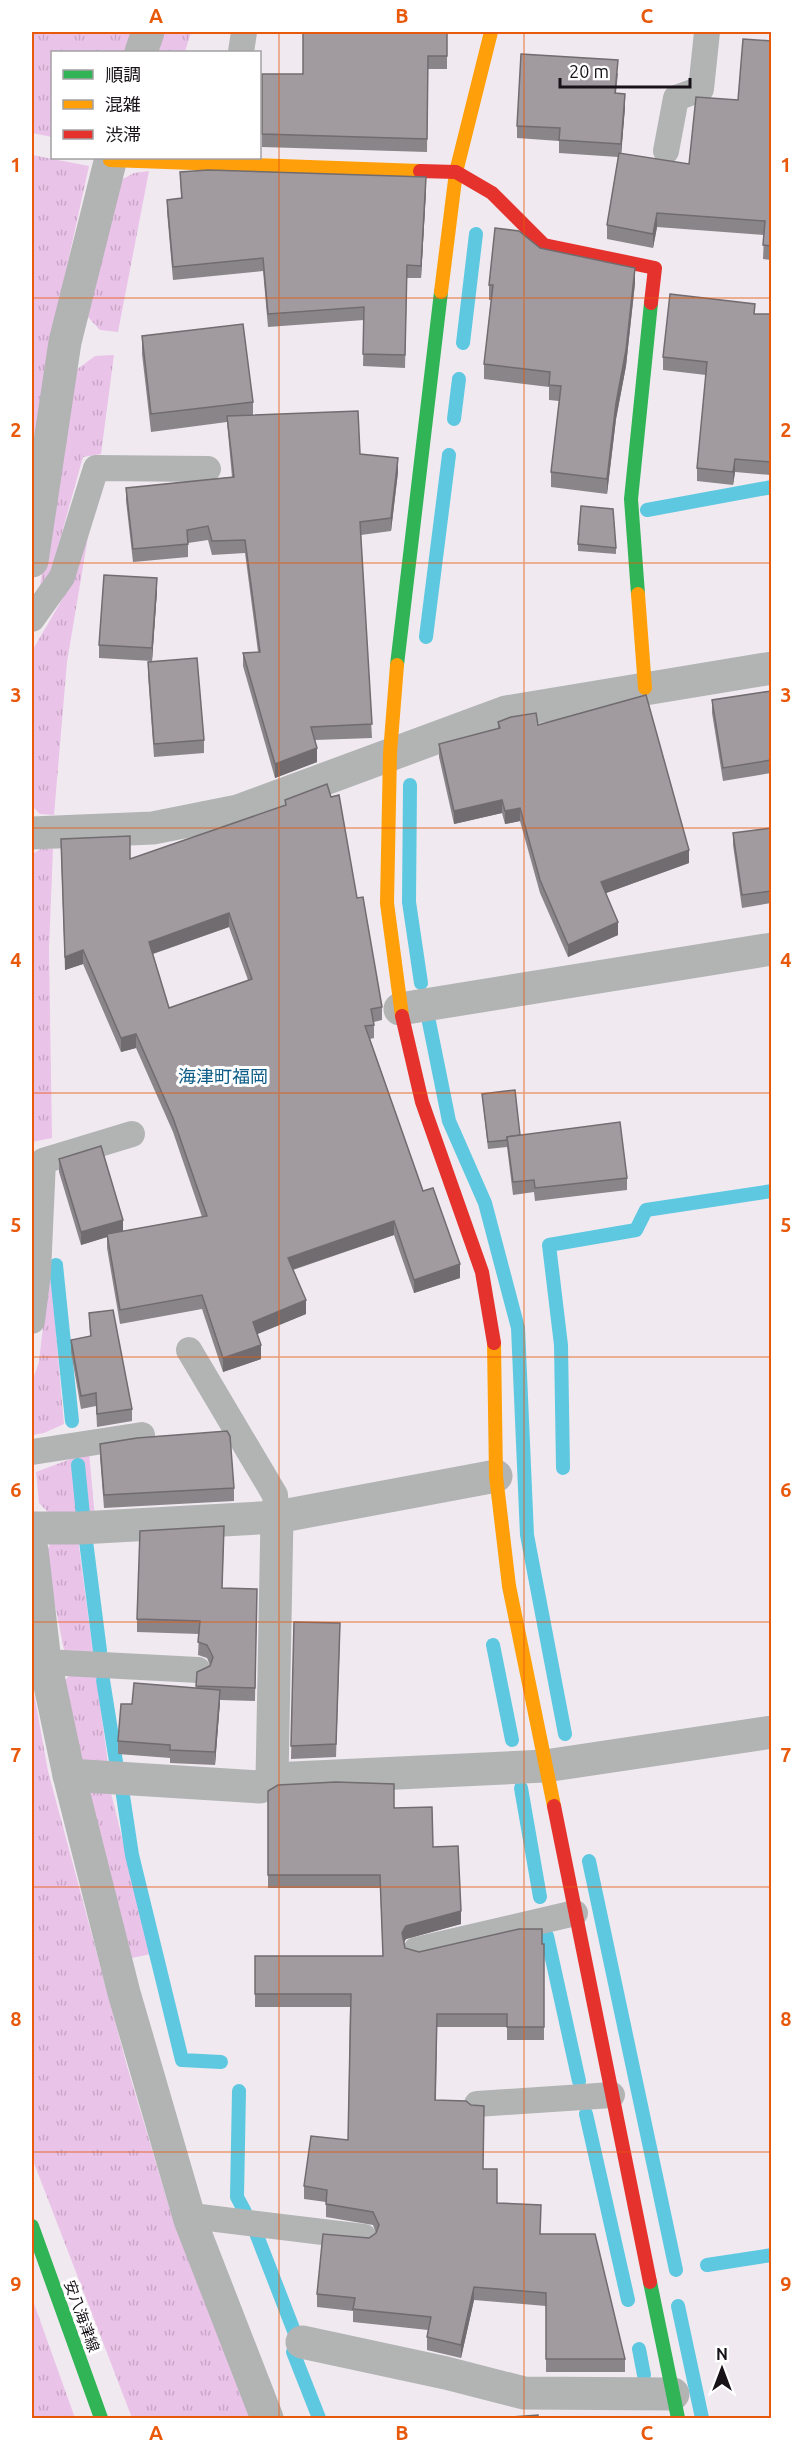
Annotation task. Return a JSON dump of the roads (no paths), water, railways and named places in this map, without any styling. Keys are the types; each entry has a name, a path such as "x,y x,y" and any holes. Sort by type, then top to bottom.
{"street":[{"path":"141,51 147,32"},
{"path":"302,2342 446,2373 524,2393 675,2406 509,1586 496,1476 496,1355 482,1272 422,1102 400,1009 387,903 390,753 401,623 456,172 491,32"},
{"path":"32,561 65,342 111,159 250,161 456,172 492,193 544,245 655,268 632,499 645,688"},
{"path":"32,833 153,828 238,811 506,712 771,668"},
{"path":"400,1009 771,949"},
{"path":"32,1528 80,1528 277,1517 496,1476"},
{"path":"272,1779 277,1517"},
{"path":"32,1550 45,1662 69,1775 124,1993 190,2220 267,2418"},
{"path":"69,1775 260,1787 272,1779 544,1766 771,1732"},
{"name":"安八海津線","path":"32,2226 101,2418"}],"lane":[{"path":"242,51 244,32"},
{"path":"666,151 676,98 701,89 707,32"},
{"path":"32,620 62,577 96,468 208,469"},
{"path":"32,1321 38,1273 44,1161 132,1134"},
{"path":"189,1350 275,1495 277,1517"},
{"path":"32,1452 142,1435"},
{"path":"45,1662 198,1670"},
{"path":"416,1950 575,1913"},
{"path":"477,2104 612,2095"},
{"path":"190,2220 200,2217 364,2237"}],"waterway":[{"path":"463,343 476,234"},
{"path":"454,419 459,379"},
{"path":"426,637 449,455"},
{"path":"647,510 772,487"},
{"path":"410,785 409,902 421,983"},
{"path":"429,1022 449,1121 485,1203 518,1328 527,1535 565,1734"},
{"path":"563,1468 561,1345 549,1245 636,1230 646,1210 772,1191"},
{"path":"56,1265 72,1421"},
{"path":"78,1465 83,1515"},
{"path":"86,1541 100,1651"},
{"path":"493,1645 512,1740"},
{"path":"103,1680 117,1768"},
{"path":"521,1788 540,1897"},
{"path":"122,1789 132,1855 182,2060 221,2062"},
{"path":"589,1861 676,2270"},
{"path":"547,1936 579,2081"},
{"path":"239,2091 237,2197 245,2212"},
{"path":"586,2114 628,2300"},
{"path":"256,2233 294,2331"},
{"path":"707,2265 772,2255"},
{"path":"678,2306 702,2418"},
{"path":"639,2349 644,2375"},
{"path":"293,2352 319,2418"}],"district":[{"name":"海津町福岡","path":"223,1076"}]}
